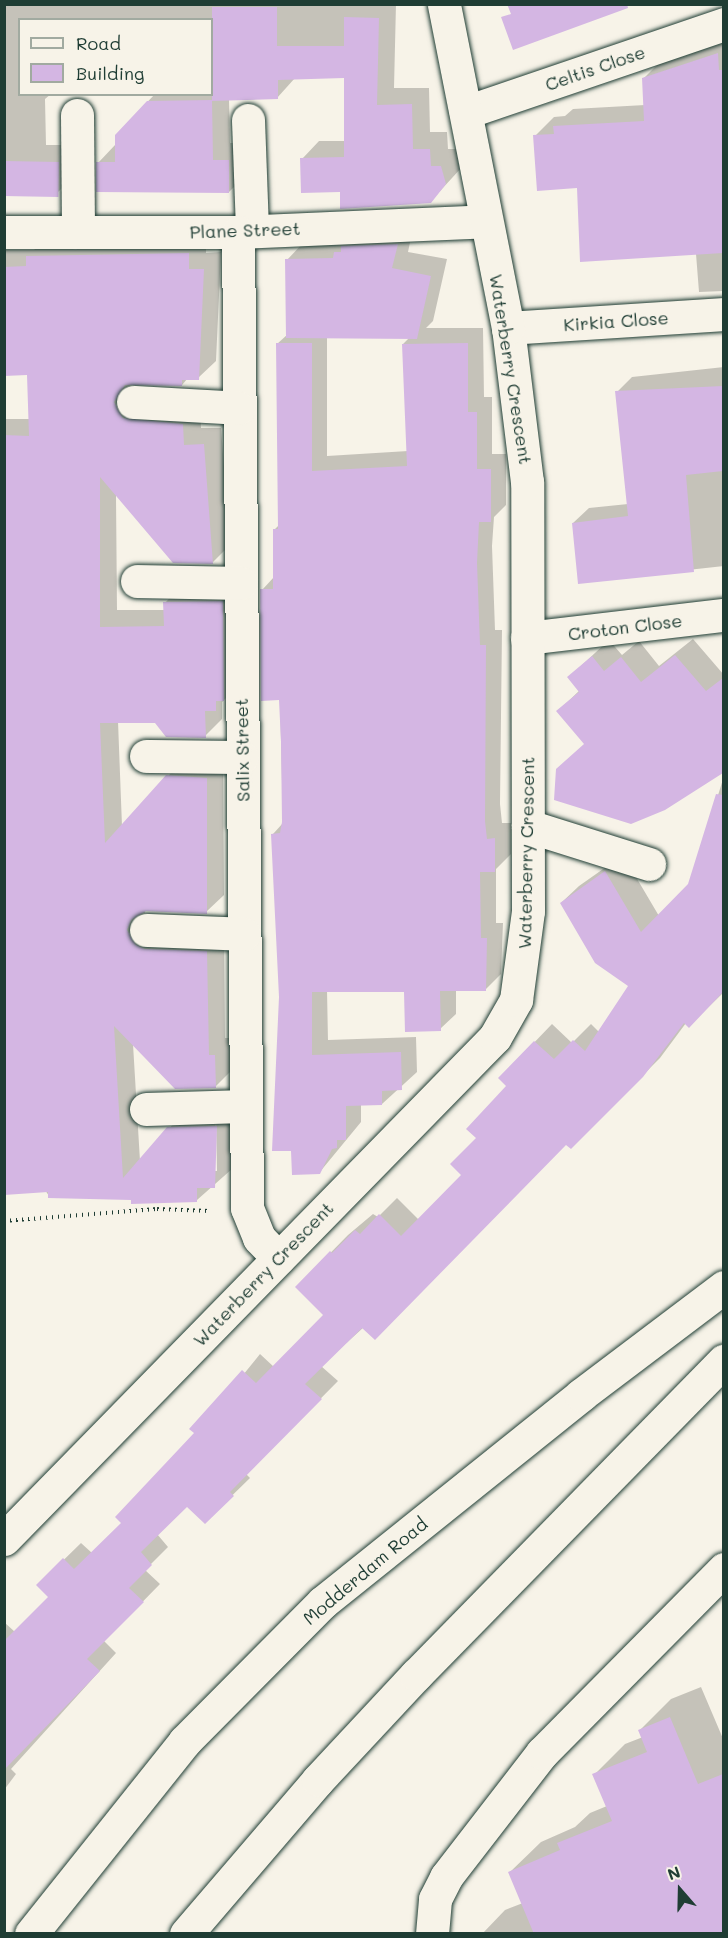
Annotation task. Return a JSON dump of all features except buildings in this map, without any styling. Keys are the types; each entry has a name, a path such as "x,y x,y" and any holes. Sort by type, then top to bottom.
{"street":[{"name":"Waterberry Crescent","path":"4,1539 495,1037 509,1014 522,977 527,944 527,482 508,328 444,4"},
{"name":"Celtis Close","path":"466,112 723,24"},
{"path":"77,115 78,232"},
{"name":"Salix Street","path":"248,120 239,408 246,1208 259,1238 278,1258"},
{"name":"Plane Street","path":"4,232 245,231 486,221"},
{"name":"Kirkia Close","path":"508,328 723,314"},
{"path":"133,402 239,408"},
{"path":"137,580 241,583"},
{"name":"Croton Close","path":"527,638 718,624"},
{"path":"146,756 242,757"},
{"path":"528,826 649,864"},
{"path":"146,930 244,934"},
{"path":"146,1109 246,1106"},
{"name":"Modderdam Road","path":"31,1934 184,1742 323,1602 581,1395 723,1287"},
{"path":"186,1934 303,1796 408,1683 723,1361"},
{"path":"429,1931 435,1899 446,1877 542,1753 723,1569"}],"path":[{"path":"4,1221 157,1209 246,1208"}]}
